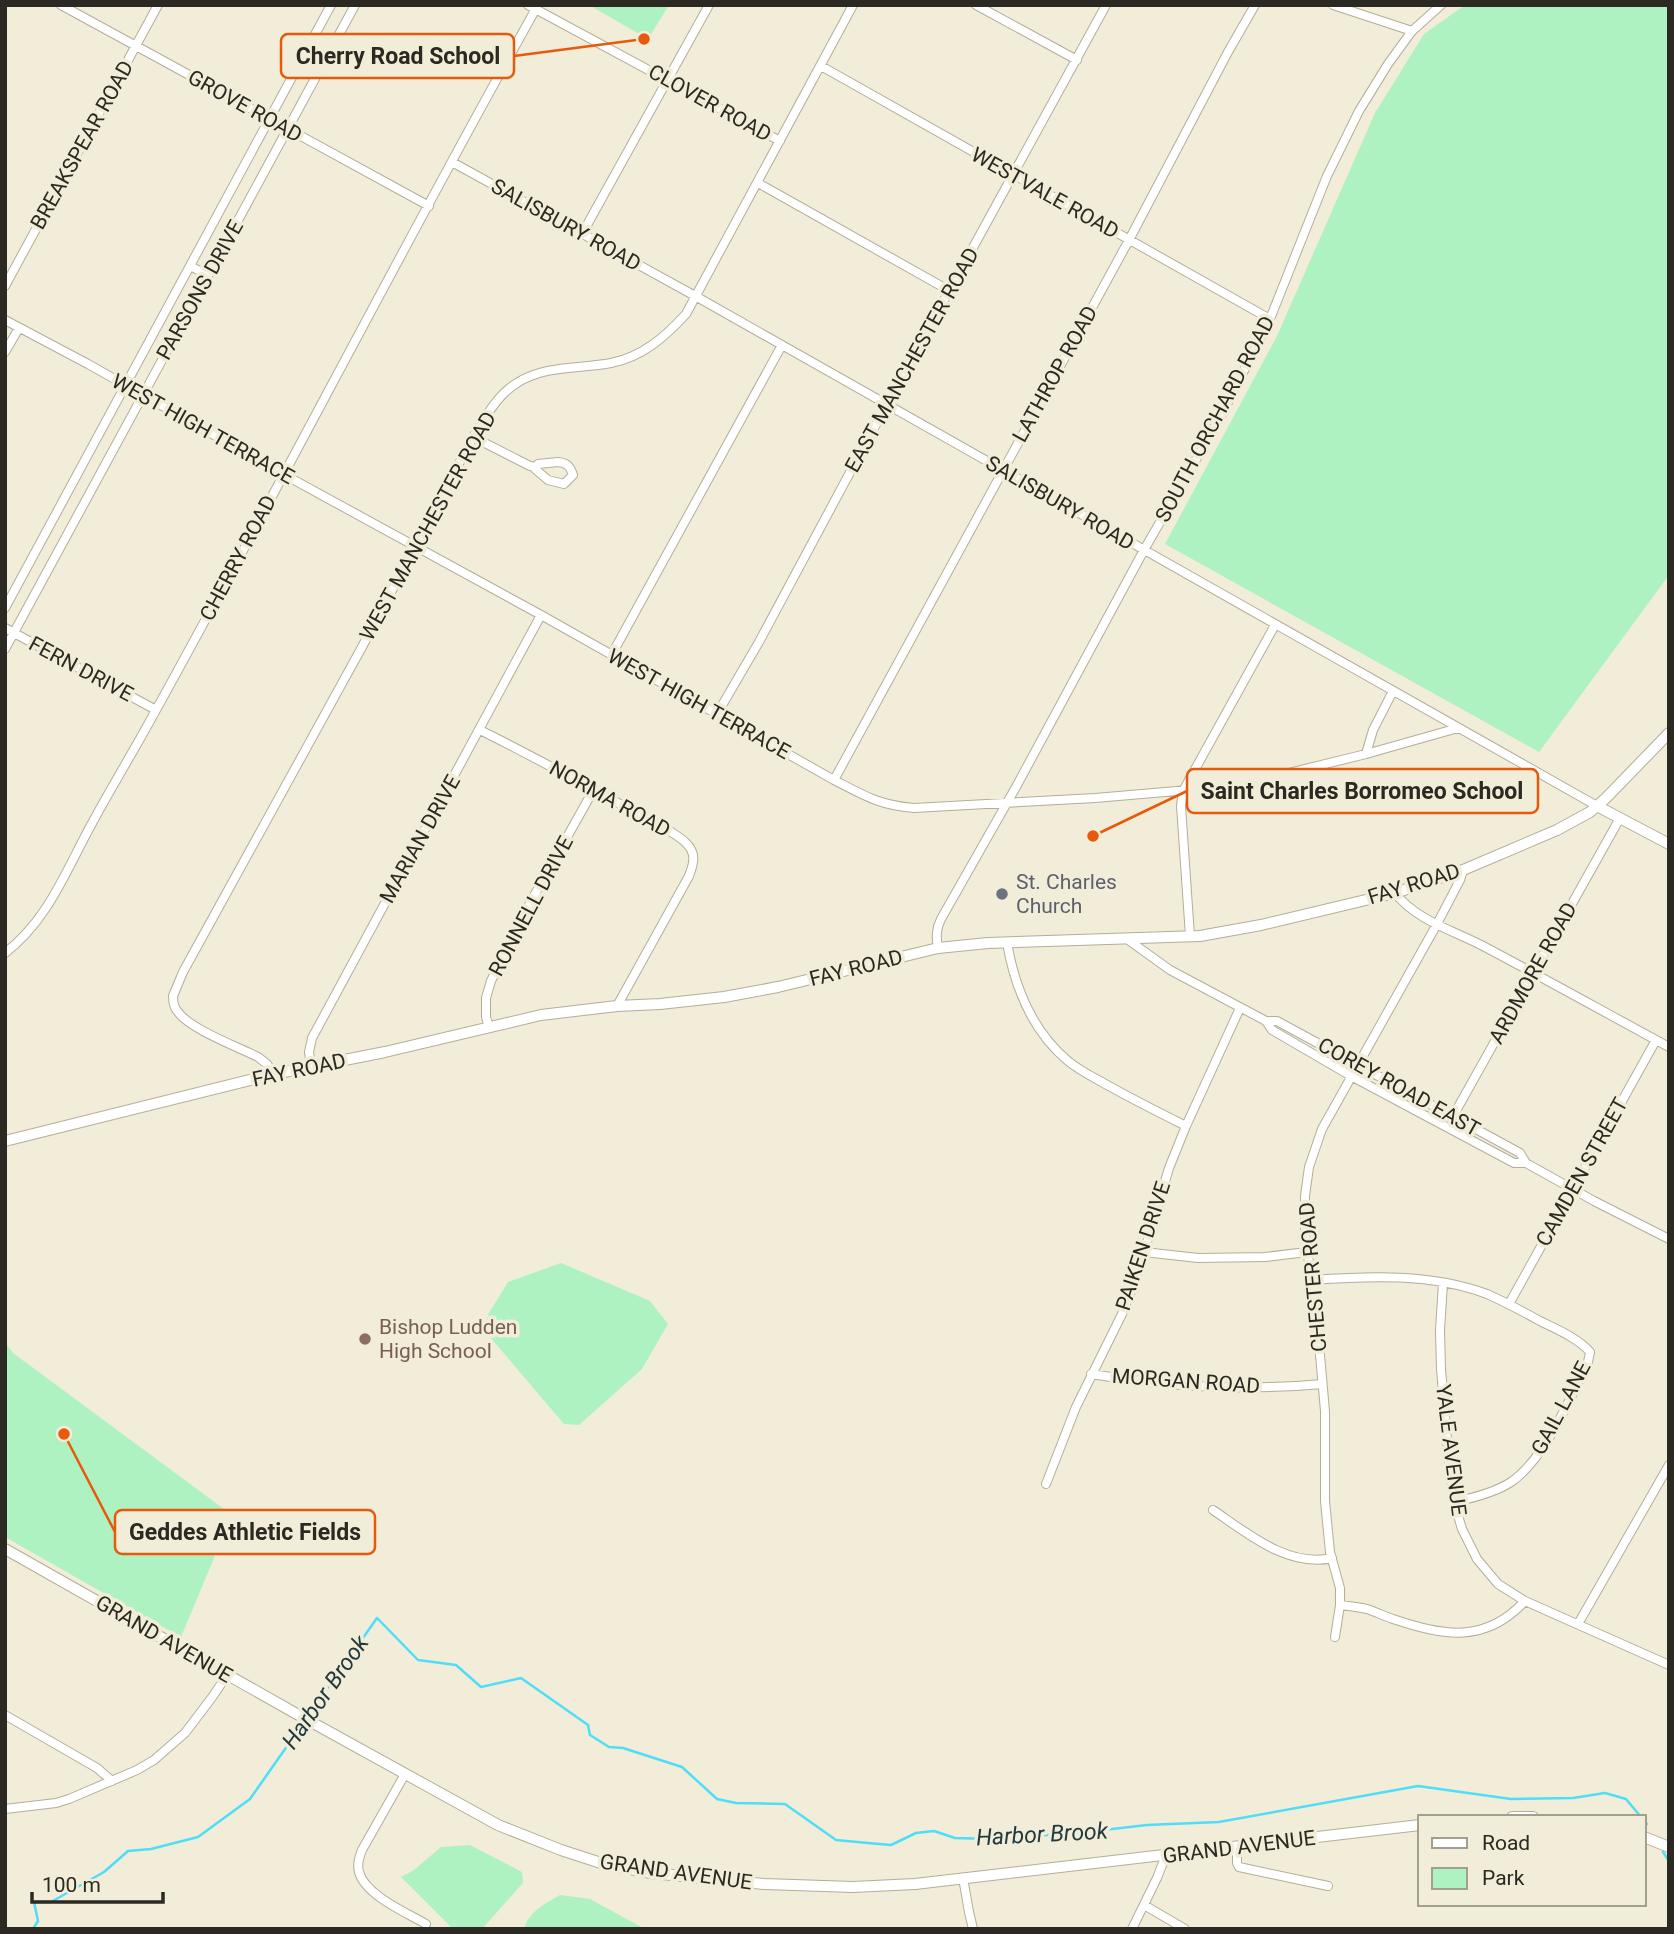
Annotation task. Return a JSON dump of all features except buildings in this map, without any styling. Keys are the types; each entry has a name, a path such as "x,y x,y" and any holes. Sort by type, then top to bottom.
{"street":[{"name":"GROVE ROAD","path":"61,5 429,206"},
{"name":"BREAKSPEAR ROAD","path":"5,286 158,5"},
{"name":"PARSONS DRIVE","path":"5,608 331,5"},
{"name":"PARSONS DRIVE","path":"5,649 355,5"},
{"path":"582,234 709,5"},
{"name":"WEST MANCHESTER ROAD","path":"274,1074 258,1057 194,1026 177,1012 173,996 183,972 488,413 504,393 534,374 611,363 633,356 669,333 686,314 853,5"},
{"path":"976,5 1077,60"},
{"name":"EAST MANCHESTER ROAD","path":"717,714 759,642 1106,5"},
{"name":"LATHROP ROAD","path":"834,780 1255,5"},
{"path":"1333,5 1412,31"},
{"name":"SOUTH ORCHARD ROAD","path":"938,948 936,937 941,919 1222,414 1270,319 1327,176 1359,111 1412,31 1441,5"},
{"name":"CLOVER ROAD","path":"534,7 780,141"},
{"name":"CHERRY ROAD","path":"5,953 29,933 58,890 534,7"},
{"name":"WESTVALE ROAD","path":"821,66 1270,319"},
{"name":"SALISBURY ROAD","path":"452,162 1669,844"},
{"path":"758,183 950,290"},
{"path":"190,265 208,275"},
{"name":"WEST HIGH TERRACE","path":"5,320 874,801 914,808 1184,791 1256,781 1458,728"},
{"path":"5,352 19,328"},
{"path":"612,654 782,345"},
{"path":"473,437 535,467"},
{"name":"MARIAN DRIVE","path":"310,1066 312,1038 541,615"},
{"path":"1189,936 1181,806 1184,791 1275,625"},
{"name":"FERN DRIVE","path":"5,628 156,710"},
{"path":"1366,754 1373,730 1393,691"},
{"name":"NORMA ROAD","path":"480,730 594,789 686,842 694,853 695,860 689,876 617,1006"},
{"name":"FAY ROAD","path":"5,1141 274,1074 385,1052 541,1015 724,997 778,987 938,948 988,943 1189,936 1261,925 1395,893 1463,870 1558,830 1590,812 1669,733"},
{"name":"RONNELL DRIVE","path":"489,1027 486,998 491,981 521,919 594,789"},
{"name":"ARDMORE ROAD","path":"1447,1128 1620,818"},
{"name":"CHESTER ROAD","path":"1335,1637 1340,1588 1332,1558 1325,1502 1325,1411 1307,1252 1305,1196 1309,1167 1322,1129 1437,924 1463,870"},
{"path":"1395,893 1413,911 1669,1047"},
{"name":"COREY ROAD EAST","path":"1127,939 1170,970 1266,1021 1277,1021 1358,1064 1520,1153 1526,1163"},
{"path":"1007,943 1012,973 1024,1002 1045,1036 1067,1060 1084,1072 1186,1126"},
{"name":"PAIKEN DRIVE","path":"1046,1484 1091,1374 1122,1314 1169,1168 1186,1126 1241,1008"},
{"name":"COREY ROAD EAST","path":"1266,1021 1272,1030 1447,1128 1514,1163 1526,1163 1669,1239"},
{"name":"CAMDEN STREET","path":"1508,1304 1656,1040"},
{"path":"1144,1252 1198,1258 1265,1257 1307,1252"},
{"path":"1311,1280 1386,1277 1430,1280 1486,1294 1508,1304"},
{"name":"YALE AVENUE","path":"1443,1283 1441,1369 1449,1464 1454,1502 1462,1529 1477,1559 1498,1584 1525,1601 1669,1665"},
{"name":"GAIL LANE","path":"1454,1502 1508,1484 1519,1476 1538,1455 1590,1356 1587,1348 1567,1335 1508,1304"},
{"name":"MORGAN ROAD","path":"1091,1374 1216,1388 1322,1384"},
{"path":"1578,1624 1669,1465"},
{"path":"1213,1510 1263,1544 1302,1558 1332,1558"},
{"name":"GRAND AVENUE","path":"5,1549 498,1825 604,1864 764,1884 826,1887 915,1884 1418,1825"},
{"path":"1340,1605 1367,1609 1396,1620 1446,1632 1470,1633 1507,1619 1525,1601"},
{"path":"5,1809 69,1800 154,1760 171,1746 214,1696 227,1675"},
{"path":"5,1715 97,1768 112,1781"},
{"path":"405,1774 362,1850 358,1863 359,1873 363,1882 377,1895 426,1924"},
{"path":"1646,1838 1669,1847"},
{"path":"1237,1847 1237,1863 1248,1871 1328,1886"},
{"path":"1132,1929 1166,1855"},
{"path":"963,1878 973,1929"},
{"path":"1144,1905 1185,1929"}],"green space":[{"path":"589,5 669,5 648,39"},
{"path":"1465,5 1669,5 1669,575 1539,752 1165,544 1277,336 1375,113 1424,34"},
{"path":"561,1263 650,1301 668,1324 642,1369 579,1425 564,1424 484,1330 489,1313 508,1282"},
{"path":"5,1342 13,1353 232,1515 181,1637 5,1537"},
{"path":"470,1845 522,1872 523,1883 482,1929 453,1929 401,1877 414,1870 441,1847"},
{"path":"560,1895 590,1899 645,1929 524,1929 533,1913"}],"waterway":[{"name":"Harbor Brook","path":"308,1716 377,1618 418,1660 456,1665 481,1687 521,1678 588,1725 590,1735 609,1747 623,1748 682,1767 717,1799 736,1803 785,1804 836,1840 891,1845 916,1833 934,1831 955,1838 991,1839 1147,1825 1219,1822 1418,1786 1511,1799 1573,1798 1605,1793 1626,1799 1639,1815"},
{"name":"Harbor Brook","path":"33,1929 38,1921 34,1902 51,1902 104,1872 128,1851 151,1849 198,1837 250,1799 304,1722"},
{"name":"Harbor Brook","path":"1663,1852 1669,1861"}],"place":[{"name":"Cherry Road School","path":"644,39"},
{"name":"Saint Charles Borromeo School","path":"1093,836"},
{"name":"St. Charles Church","path":"1002,894"},
{"name":"Bishop Ludden High School","path":"365,1339"},
{"name":"Geddes Athletic Fields","path":"64,1434"}]}
